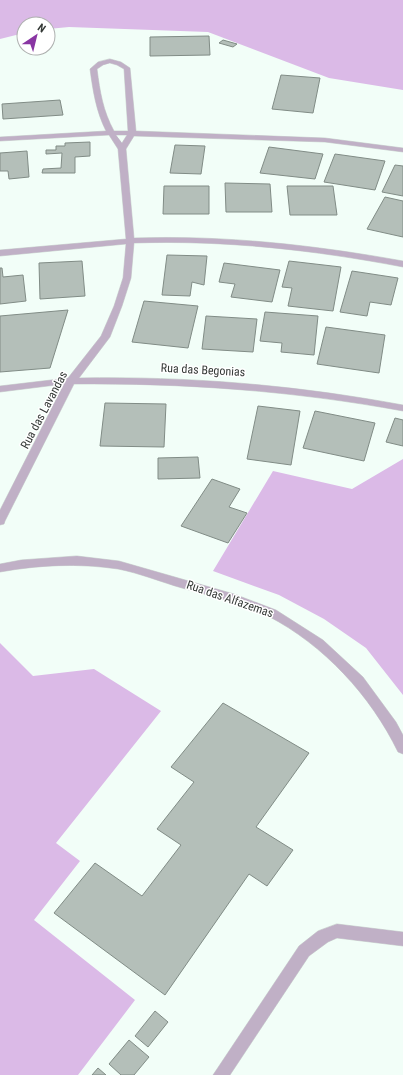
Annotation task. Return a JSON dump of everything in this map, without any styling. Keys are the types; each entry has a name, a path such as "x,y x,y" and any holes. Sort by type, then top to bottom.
{"street":[{"name":"Rua das Lavandas","path":"0,521 71,381 105,336 118,306 127,278 130,241 122,149 111,133 98,104 93,69 96,65 108,62 122,64 128,68 132,133"},
{"path":"0,139 111,133 261,136 325,140 403,150"},
{"path":"122,149 132,133"},
{"path":"0,253 130,241 180,241 252,243 344,253 403,264"},
{"name":"Rua das Begonias","path":"0,389 71,381 179,381 268,387 347,397 403,408"},
{"name":"Rua das Alfazemas","path":"0,568 22,564 77,560 119,565 228,596 272,613 319,643 359,681 392,726 403,748"},
{"path":"221,1075 304,951 323,936 337,931 403,939"}],"shaded area":[{"path":"0,0 403,0 403,90 329,78 208,32 69,27 56,28 56,16 16,16 16,35 0,39"},
{"path":"403,459 403,695 366,648 324,619 279,595 213,571 273,471 352,489"},
{"path":"0,643 33,676 94,669 161,711 56,843 80,861 34,920 135,1000 78,1075 0,1075"}],"building":[{"path":"209,36 210,55 150,56 150,37"},
{"path":"223,40 237,44 233,47 219,43"},
{"path":"281,75 320,78 313,113 272,109"},
{"path":"60,100 63,115 3,119 2,104"},
{"path":"90,142 90,156 75,157 75,173 42,173 43,169 61,168 62,153 46,154 46,150 56,150 56,146 65,146 65,143"},
{"path":"175,145 205,146 201,174 170,173"},
{"path":"269,147 323,154 315,179 260,173"},
{"path":"27,151 29,177 9,179 8,171 0,171 0,153"},
{"path":"335,154 385,161 375,190 324,182"},
{"path":"395,165 403,166 403,196 382,192"},
{"path":"225,183 270,184 272,212 226,212"},
{"path":"164,186 209,186 209,214 163,214"},
{"path":"287,186 333,186 337,215 290,215"},
{"path":"385,197 403,201 403,237 367,229"},
{"path":"167,255 207,256 204,285 192,282 190,296 162,295"},
{"path":"82,261 85,296 40,299 39,263"},
{"path":"289,261 341,267 333,311 288,306 292,288 282,287"},
{"path":"224,263 280,270 272,302 231,297 235,284 219,282"},
{"path":"0,268 2,268 3,277 23,275 26,301 0,304"},
{"path":"352,271 398,278 391,305 370,302 367,316 340,312"},
{"path":"144,301 198,306 188,348 132,342"},
{"path":"68,310 50,368 0,372 0,316"},
{"path":"265,312 318,316 314,355 281,352 282,343 260,341"},
{"path":"206,316 257,319 253,352 202,349"},
{"path":"326,327 385,335 379,373 317,364"},
{"path":"105,403 166,404 164,447 100,446"},
{"path":"258,406 300,411 291,465 247,459"},
{"path":"315,411 375,423 364,461 303,448"},
{"path":"395,418 403,420 403,446 386,442"},
{"path":"198,457 200,478 158,479 158,458"},
{"path":"212,479 240,489 229,507 247,513 228,543 181,526"},
{"path":"223,703 309,753 256,827 293,850 267,886 249,874 165,995 54,913 95,863 142,896 181,845 157,829 194,782 171,767"},
{"path":"155,1011 168,1022 148,1047 135,1036"},
{"path":"129,1040 149,1057 134,1075 121,1075 109,1064"},
{"path":"98,1068 106,1075 92,1075"}]}
